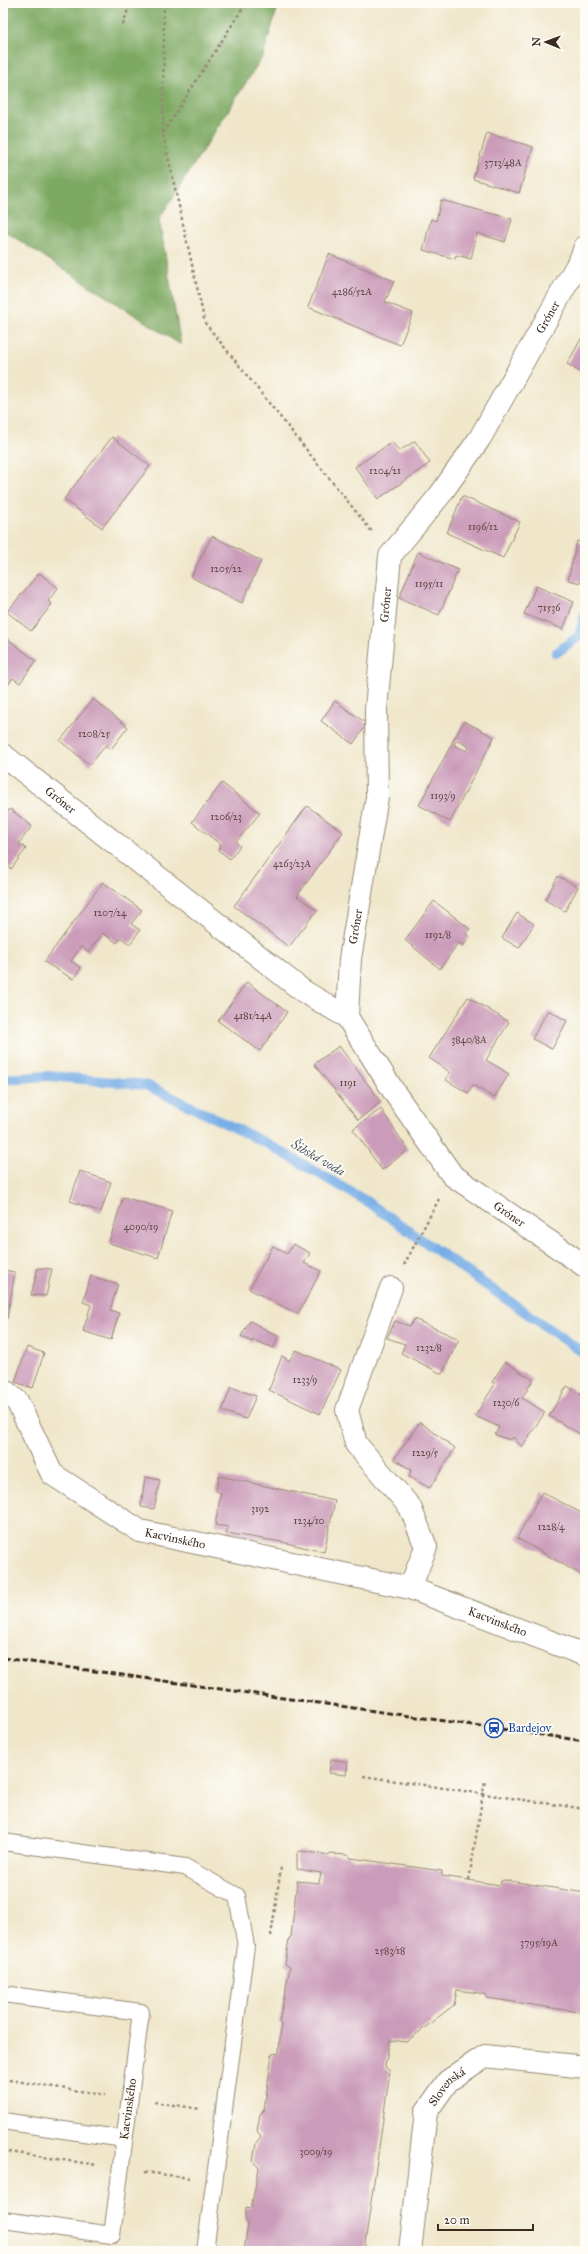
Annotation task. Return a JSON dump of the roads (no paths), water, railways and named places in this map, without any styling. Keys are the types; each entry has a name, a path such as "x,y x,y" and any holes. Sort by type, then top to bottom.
{"street":[{"name":"Gróner","path":"348,1017 350,959 377,798 376,709 390,556 440,495 480,438 581,258 585,247"},
{"name":"Gróner","path":"3,755 303,990 348,1017 396,1094 452,1175 585,1266"},
{"path":"391,1288 347,1410 356,1444 410,1507 426,1547 410,1588"},
{"name":"Kacvinského","path":"3,1389 17,1401 52,1474 140,1531 410,1588 585,1654"},
{"name":"Slovenská","path":"410,2251 426,2112 448,2081 485,2056 585,2067"}],"lane":[{"path":"3,1842 185,1866 238,1896 246,1946 205,2251"},
{"name":"Kacvinského","path":"3,1994 141,2012 112,2235 3,2220"},
{"path":"3,2120 124,2139"}],"waterway":[{"path":"556,653 579,636 585,614"},
{"name":"Šibská voda","path":"3,1079 49,1076 146,1085 266,1143 366,1201 585,1354"}],"railway":[{"path":"3,1658 585,1741"}],"place":[{"name":"Bardejov","path":"494,1728"}]}
